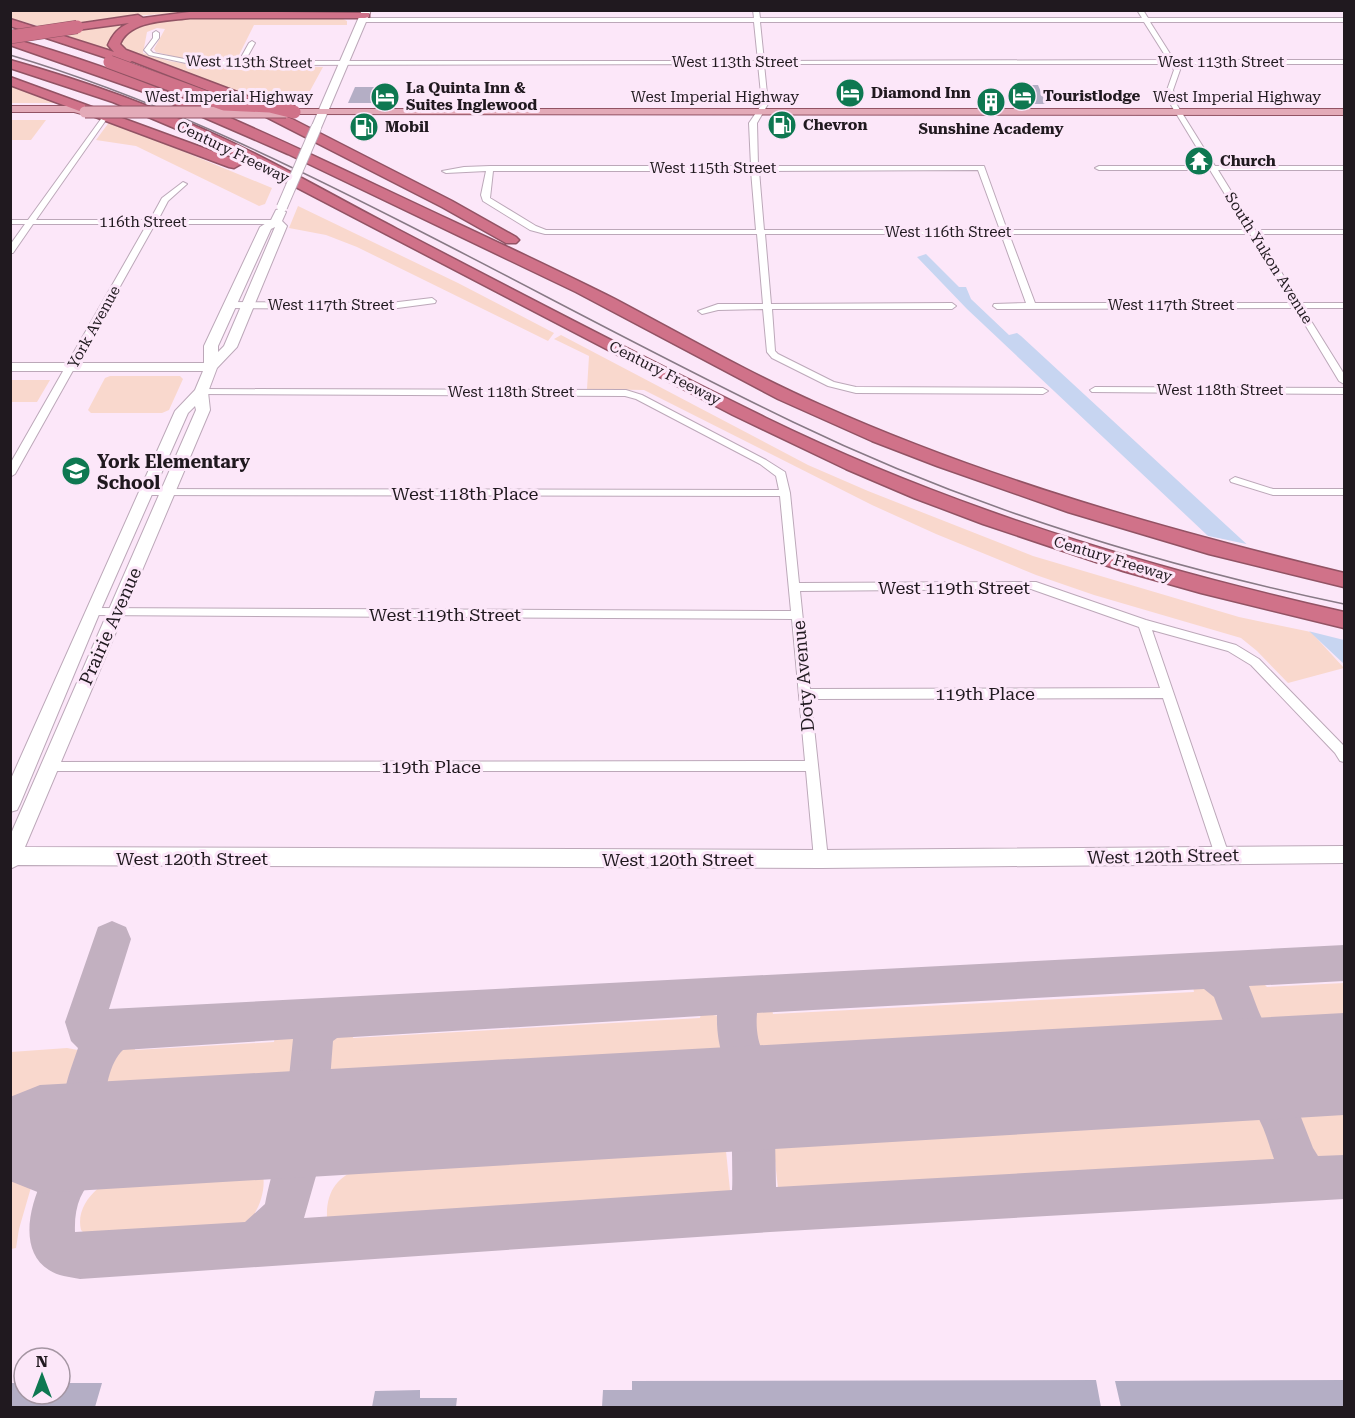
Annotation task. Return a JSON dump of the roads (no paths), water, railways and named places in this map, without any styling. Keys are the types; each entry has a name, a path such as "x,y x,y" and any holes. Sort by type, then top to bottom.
{"highway":[{"path":"197,15 140,23 117,35 114,45 122,53 240,98 374,169"},
{"path":"10,37 156,16 365,15"},
{"path":"10,22 64,38 209,91 278,126 447,204 504,236 561,272 582,289"},
{"path":"10,37 110,62 224,104 270,106 294,112"},
{"name":"Century Freeway","path":"10,37 242,126 582,289 810,407 901,446 997,482 1215,550 1344,580"},
{"name":"Century Freeway","path":"10,64 85,86 222,143 523,302 587,332 782,433 888,482 1002,524 1128,565 1340,619"},
{"path":"10,73 99,103 181,136 317,205 362,232 473,284 523,302"},
{"path":"10,81 248,170"}],"main road":[{"name":"Prairie Avenue","path":"211,367 211,346 266,227 276,222 365,15"},
{"name":"West Imperial Highway","path":"10,109 75,109 85,112"},
{"name":"West Imperial Highway","path":"10,115 71,115 85,112 1344,112"},
{"name":"Prairie Avenue","path":"10,804 92,612 182,411 201,392 211,367 230,347 281,226 276,222"},
{"path":"10,367 211,367"},
{"name":"Prairie Avenue","path":"11,858 203,410 201,392"},
{"name":"West 120th Street","path":"11,858 821,860 1344,855"}],"street":[{"path":"756,10 765,104 753,123 752,134 771,352 845,389 1043,391"},
{"path":"1140,10 1173,62"},
{"path":"365,15 757,20 1344,20"},
{"name":"West 113th Street","path":"156,33 156,38 147,50 151,54 180,62 1344,62"},
{"path":"241,63 252,43"},
{"name":"South Yukon Avenue","path":"1173,62 1177,70 1170,90 1170,98 1344,381"},
{"path":"10,251 103,120"},
{"name":"West 115th Street","path":"446,171 490,168 981,168 1004,232"},
{"name":"West 116th Street","path":"490,168 484,195 489,202 533,228 552,232 1344,232"},
{"path":"1099,168 1344,168"},
{"name":"York Avenue","path":"10,474 166,199 183,184"},
{"name":"116th Street","path":"10,222 276,222"},
{"path":"1004,232 1031,305"},
{"name":"West 117th Street","path":"230,305 390,306 432,301"},
{"name":"West 117th Street","path":"997,306 1344,305"},
{"path":"702,311 718,307 768,306 952,306"},
{"name":"West 118th Street","path":"1095,390 1344,391"},
{"name":"West 118th Street","path":"201,392 627,393 639,397 763,462 781,474 785,493"},
{"path":"1235,480 1273,492 1344,492"},
{"name":"West 118th Place","path":"146,492 785,493"},
{"name":"Doty Avenue","path":"785,493 821,860"},
{"name":"West 119th Street","path":"794,587 1032,585 1144,624 1224,645 1248,656 1339,749 1344,757"},
{"name":"West 119th Street","path":"92,612 797,615"},
{"path":"1144,624 1222,855"},
{"name":"119th Place","path":"804,694 1167,693"},
{"name":"119th Place","path":"50,767 812,766"}],"water":[{"path":"926,254 959,287 966,287 971,299 1009,335 1017,333 1021,336 1344,634 1344,664 967,309 917,257"}],"tram line":[{"path":"10,55 112,89 259,152 404,223 744,398 859,453 926,481 1063,530 1132,551 1202,571 1344,604"}],"place":[{"name":"Diamond Inn","path":"850,93"},
{"name":"Touristlodge","path":"1022,96"},
{"name":"La Quinta Inn & Suites Inglewood","path":"385,97"},
{"name":"Sunshine Academy","path":"991,102"},
{"name":"Chevron","path":"782,125"},
{"name":"Mobil","path":"364,127"},
{"name":"Church","path":"1199,161"},
{"name":"York Elementary School","path":"76,471"}]}
